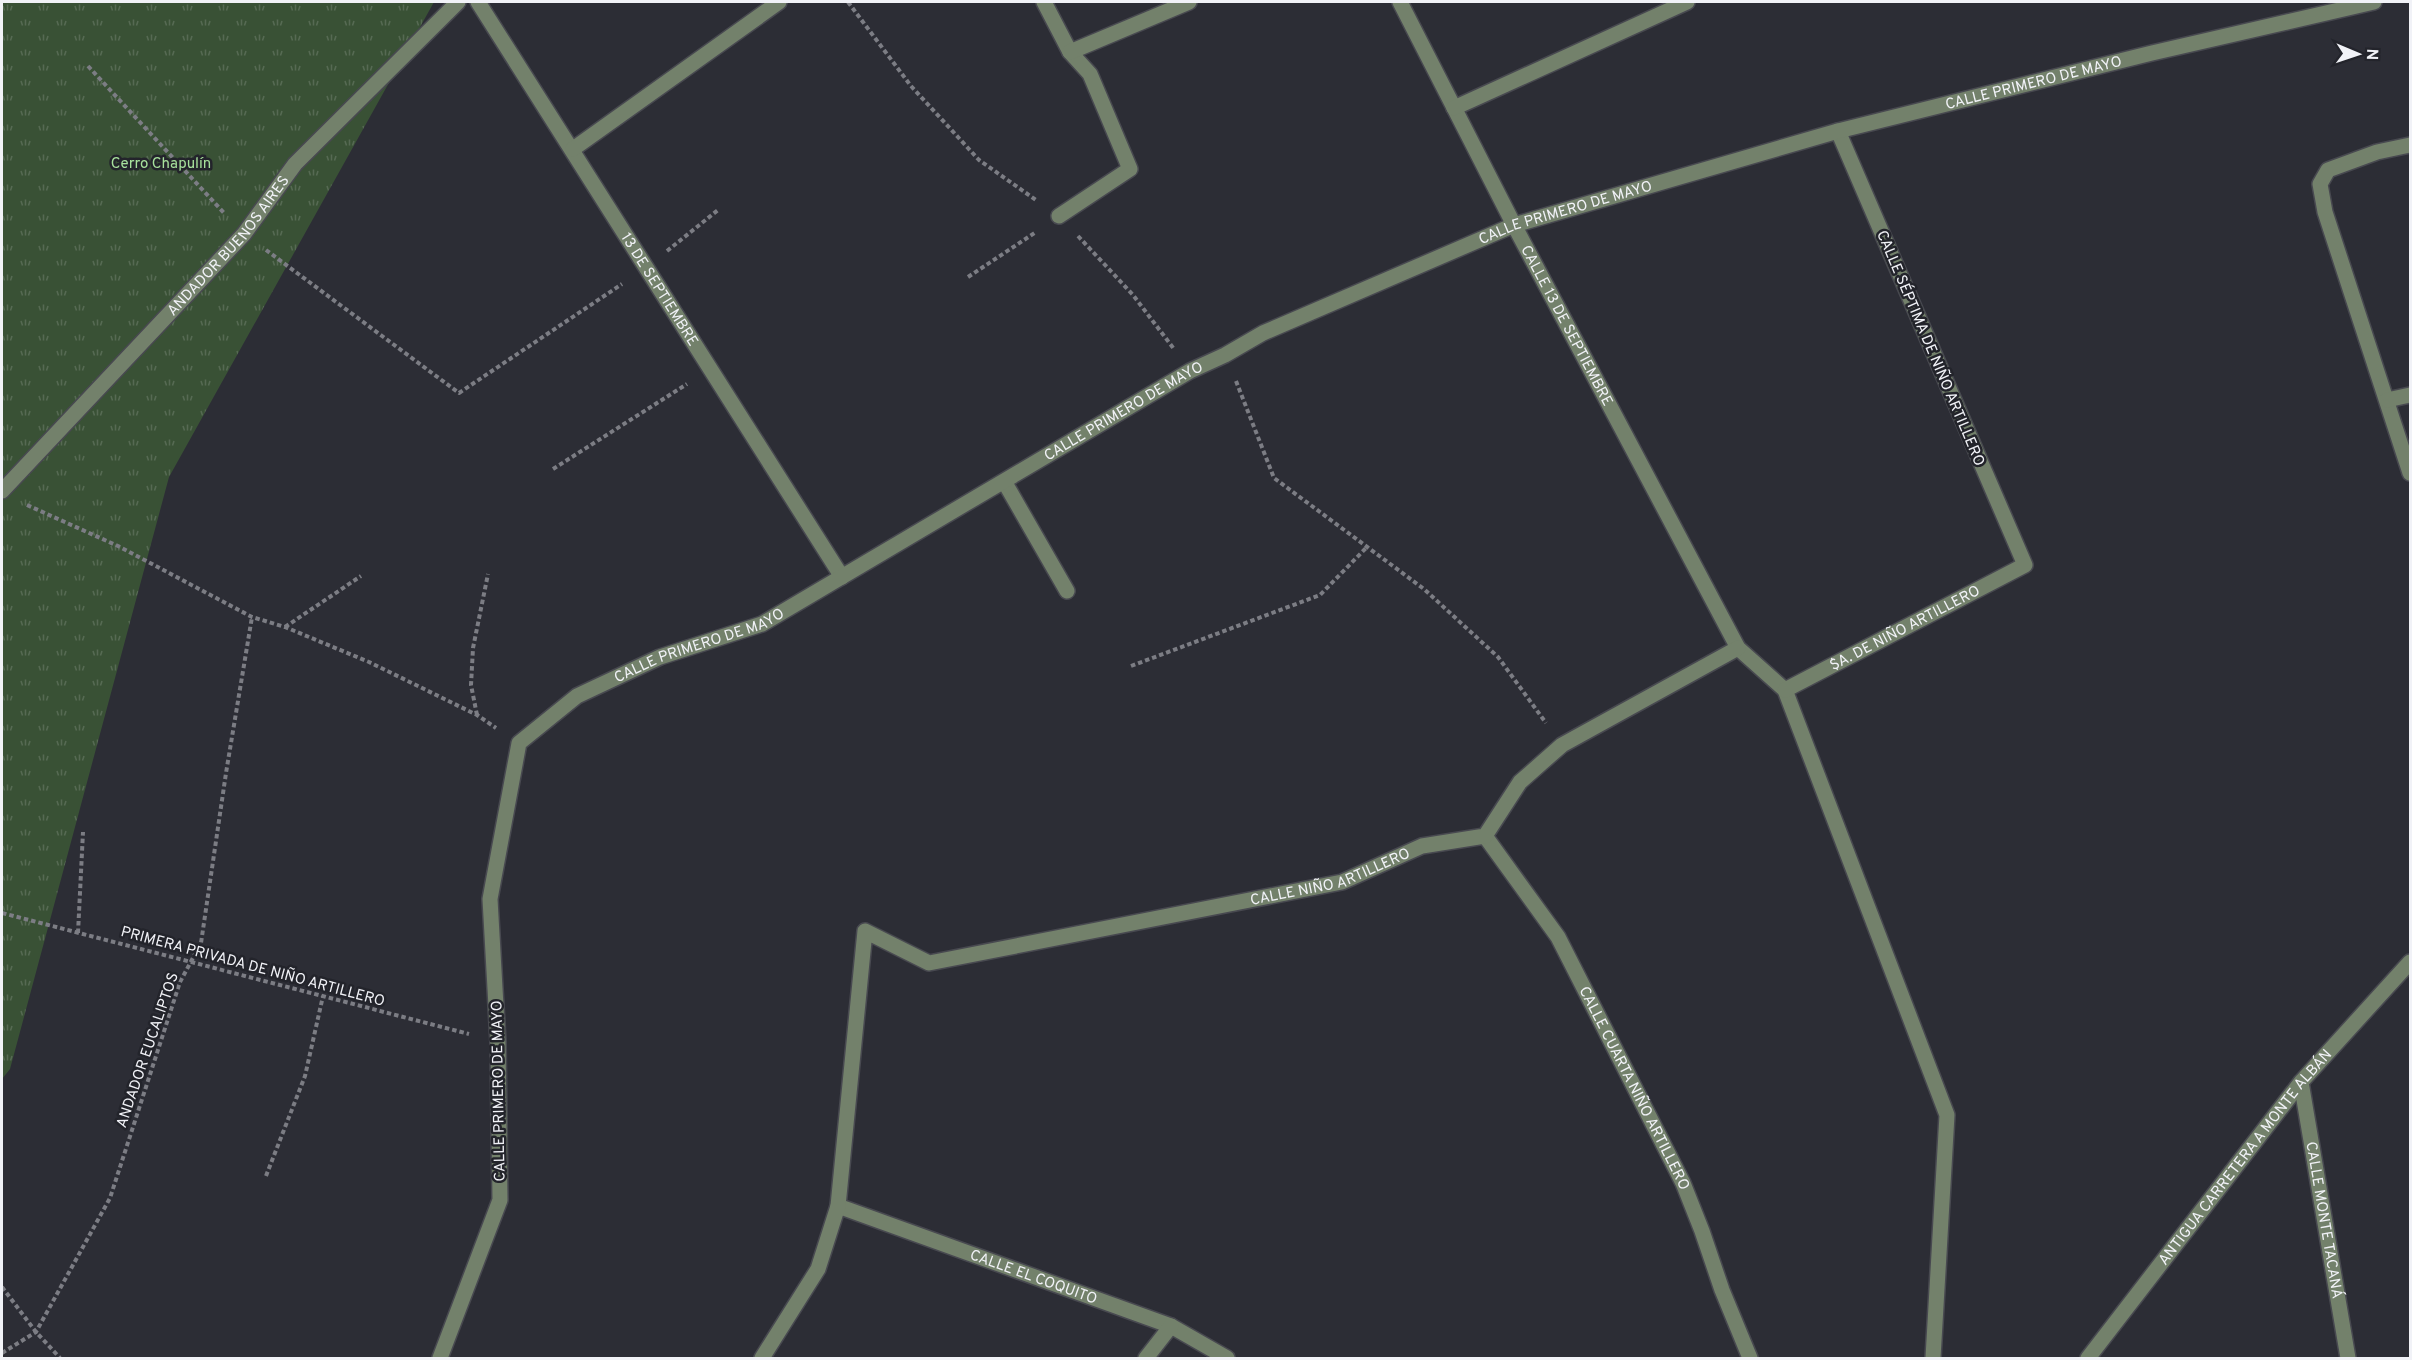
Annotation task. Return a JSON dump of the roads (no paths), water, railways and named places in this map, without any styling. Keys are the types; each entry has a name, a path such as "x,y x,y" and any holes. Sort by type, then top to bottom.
{"street":[{"name":"ANDADOR BUENOS AIRES","path":"2,491 244,234 295,164 458,2"},
{"name":"13 DE SEPTIEMBRE","path":"478,2 842,577"},
{"path":"573,149 779,2"},
{"path":"1044,2 1070,52 1090,74 1130,169 1059,216"},
{"path":"1070,52 1190,2"},
{"name":"CALLE 13 DE SEPTIEMBRE","path":"1400,2 1514,225 1738,648"},
{"path":"1454,108 1687,2"},
{"name":"CALLE PRIMERO DE MAYO","path":"441,1359 500,1200 498,1042 490,899 519,743 577,696 660,657 762,624 1005,483 1190,371 1225,356 1263,333 1514,225 1838,131 2152,53 2374,2"},
{"name":"CALLE SÉPTIMA DE NIÑO ARTILLERO","path":"1838,131 2025,565"},
{"path":"2410,145 2378,152 2328,170 2320,184 2325,212 2410,473"},
{"path":"2387,400 2410,395"},
{"path":"1005,483 1067,591"},
{"name":"$A. DE NIÑO ARTILLERO","path":"1785,690 2025,565"},
{"path":"1485,836 1520,782 1562,745 1738,648 1785,690 1947,1115 1933,1359"},
{"name":"CALLE NIÑO ARTILLERO","path":"838,1206 865,931 929,963 1342,882 1422,846 1485,836"},
{"name":"CALLE CUARTA NIÑO ARTILLERO","path":"1485,836 1558,937 1672,1163 1702,1231 1722,1290 1750,1359"},
{"name":"ANTIGUA CARRETERA A MONTE ALBÁN","path":"2088,1359 2301,1082 2410,962"},
{"name":"CALLE MONTE TACANÁ","path":"2301,1082 2348,1359"},
{"path":"762,1359 818,1269 838,1206"},
{"name":"CALLE EL COQUITO","path":"838,1206 1171,1326 1227,1359"},
{"path":"1146,1359 1171,1326"}],"park label":[{"name":"Cerro Chapulín","path":"161,163"}]}
